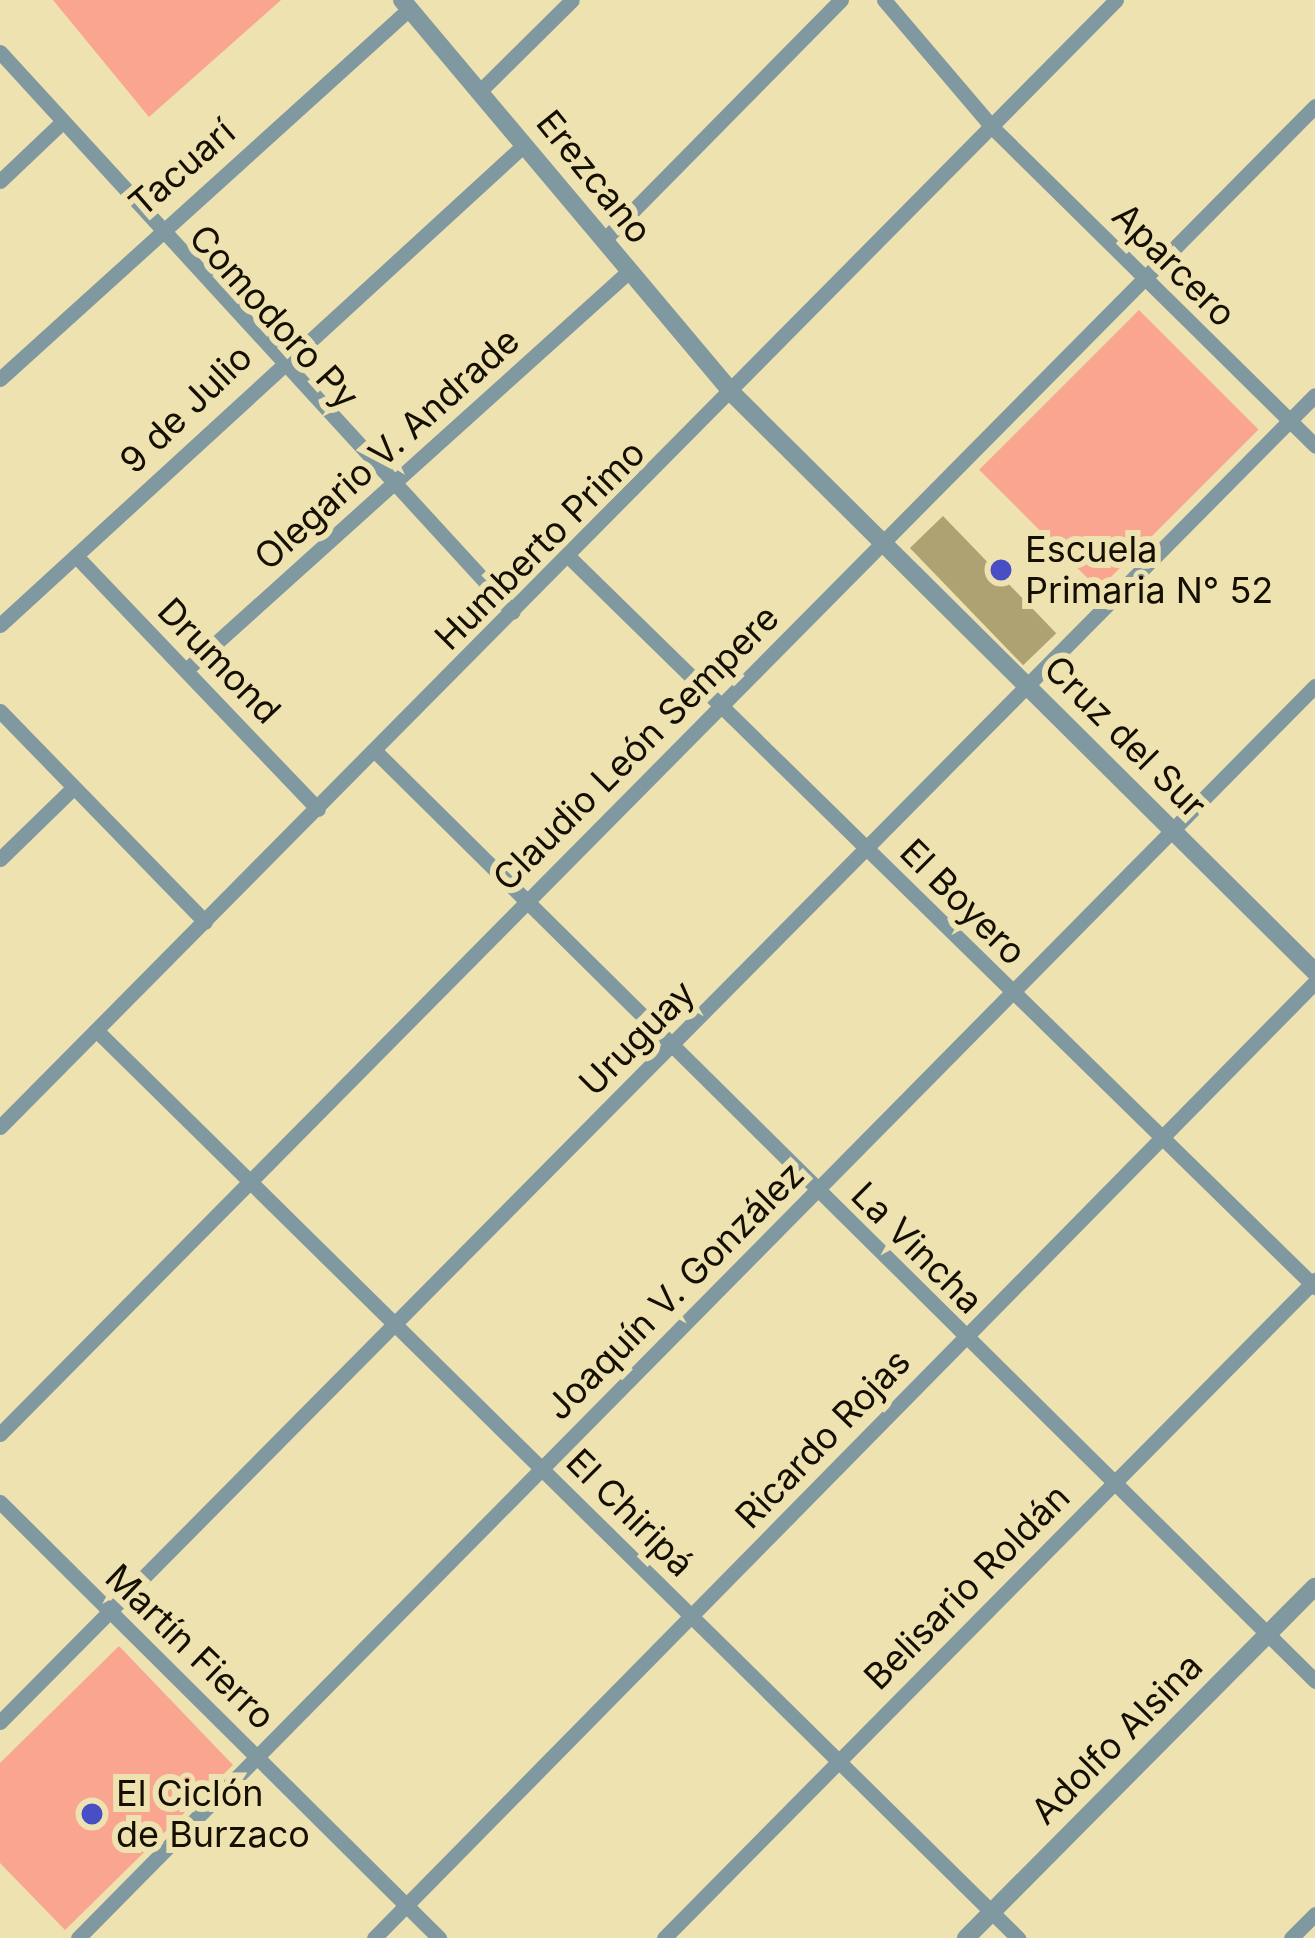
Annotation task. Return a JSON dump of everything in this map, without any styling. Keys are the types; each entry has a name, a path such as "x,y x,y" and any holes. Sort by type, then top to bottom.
{"street":[{"path":"480,91 572,0"},
{"path":"603,241 841,0"},
{"name":"Aparcero","path":"884,0 992,127 1315,446"},
{"name":"Humberto Primo","path":"0,1127 735,396 1116,0"},
{"name":"Erezcano","path":"405,4 735,396"},
{"name":"Tacuarí","path":"0,379 155,230 405,4"},
{"name":"Comodoro Py","path":"0,52 389,489 513,612"},
{"name":"Claudio León Sempere","path":"0,1434 1315,106"},
{"path":"0,182 60,124"},
{"name":"9 de Julio","path":"0,625 275,364 524,145"},
{"name":"Olegario V. Andrade","path":"186,670 628,272"},
{"name":"Uruguay","path":"0,1722 1315,395"},
{"name":"Cruz del Sur","path":"735,396 1315,972"},
{"name":"Drumond","path":"76,556 319,809"},
{"name":"El Boyero","path":"569,557 1314,1284"},
{"name":"Joaquín V. González","path":"78,1938 1315,686"},
{"path":"0,711 206,922"},
{"name":"La Vincha","path":"376,752 1315,1681"},
{"path":"0,859 74,788"},
{"name":"Ricardo Rojas","path":"374,1938 1315,982"},
{"name":"El Chiripá","path":"97,1031 1018,1938"},
{"name":"Belisario Roldán","path":"664,1938 1314,1284"},
{"name":"Martín Fierro","path":"0,1502 439,1938"},
{"name":"Adolfo Alsina","path":"966,1938 1315,1587"},
{"path":"1291,1938 1315,1914"}],"shaded area":[{"path":"53,0 281,0 149,117"},
{"path":"1139,310 1259,430 1099,589 979,470"},
{"name":"El Ciclón de Burzaco","path":"119,1646 233,1765 65,1930 0,1863 0,1763"}],"building":[{"path":"943,516 1056,633 1023,665 910,548"}],"place":[{"name":"Escuela Primaria N° 52","path":"1001,570"},
{"name":"El Ciclón de Burzaco","path":"92,1814"}]}
